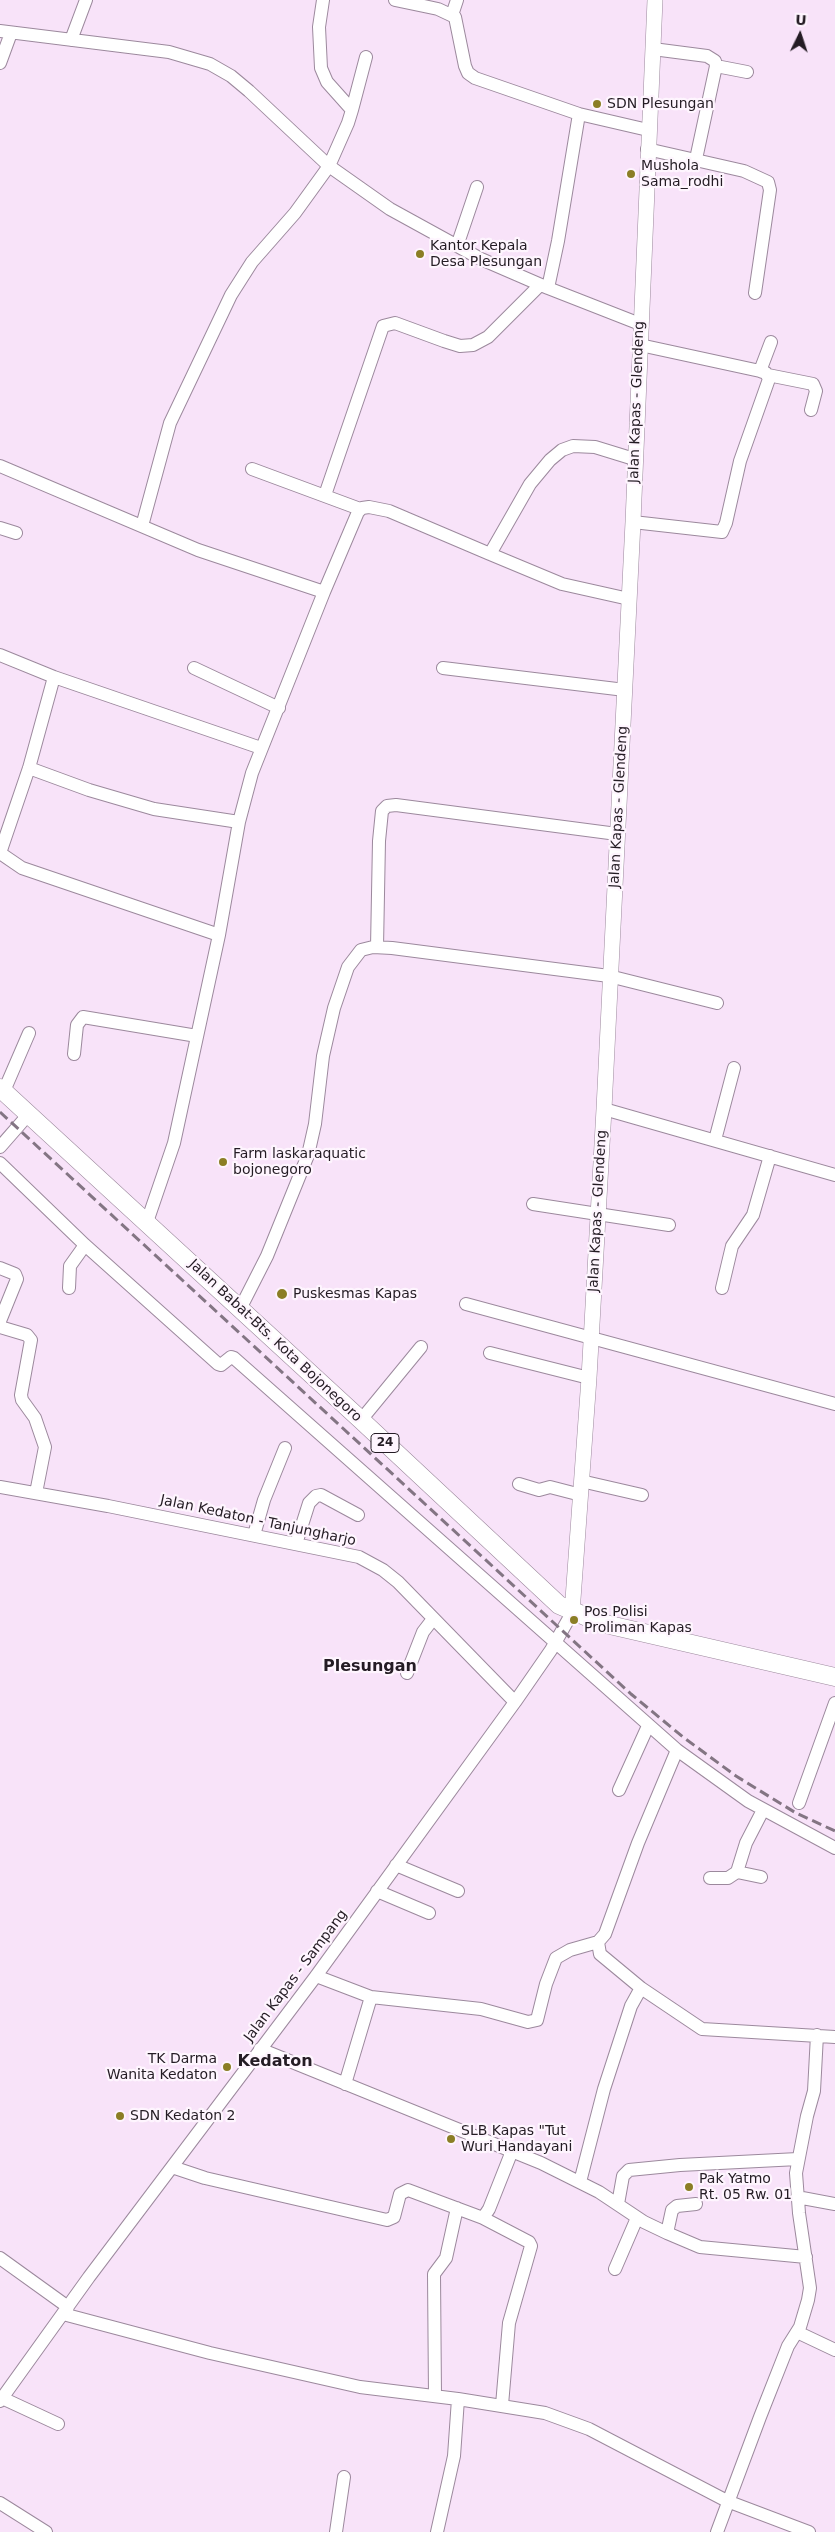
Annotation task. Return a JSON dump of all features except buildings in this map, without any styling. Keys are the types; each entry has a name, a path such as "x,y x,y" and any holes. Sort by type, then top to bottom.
{"highway":[{"name":"Jalan Babat-Bts. Kota Bojonegoro","path":"2,1089 361,1420 547,1596 572,1613 601,1623 835,1677"}],"main road":[{"name":"Jalan Kapas - Glendeng","path":"572,1613 589,1378 604,1109 633,522 647,149 655,0"}],"street":[{"path":"72,40 86,0"},
{"path":"323,0 319,27 322,72 327,82 352,110"},
{"path":"395,0 438,9 452,15 457,21 465,66 470,75 579,114 648,130"},
{"path":"452,15 456,0"},
{"path":"0,63 6,32 169,52 210,64 231,76 250,91 329,166 390,209 457,246 544,287 640,324"},
{"path":"653,49 707,56 713,59 716,66 696,159"},
{"path":"142,526 172,418 231,295 252,262 295,212 329,166 341,142 352,110 366,57"},
{"path":"716,66 747,72"},
{"path":"325,495 383,326 395,324 460,346 473,345 488,338 544,287 558,241 579,114"},
{"path":"647,149 696,159 760,176 769,184 755,293"},
{"path":"457,246 477,188"},
{"path":"633,522 718,533 724,530 740,461 767,389 764,373 771,342"},
{"path":"640,345 813,384 816,391 811,410"},
{"path":"490,554 530,484 550,460 562,450 580,446 595,447 634,459"},
{"path":"0,466 241,566 324,592"},
{"path":"252,469 360,509 369,507 389,511 562,584 629,599"},
{"path":"147,1222 170,1157 219,935 240,822 261,748 360,509"},
{"path":"0,528 16,533"},
{"path":"0,655 54,677 261,748"},
{"path":"194,668 279,708"},
{"path":"442,668 625,690"},
{"path":"54,677 29,768 0,853 22,868 219,935"},
{"path":"29,768 90,790 154,809 240,822"},
{"path":"377,947 379,841 381,814 387,806 396,805 617,834"},
{"path":"240,1309 267,1256 308,1155 314,1134 327,1034 343,978 358,953 366,948 377,947 610,976 717,1003"},
{"path":"74,1054 77,1025 84,1017 197,1036"},
{"path":"2,1089 29,1033"},
{"path":"715,1140 734,1068"},
{"path":"604,1109 835,1175"},
{"path":"0,1147 28,1114"},
{"path":"722,1288 732,1246 753,1215 770,1156"},
{"path":"0,1163 85,1245 218,1364 233,1358 677,1750 748,1801 835,1848"},
{"path":"533,1204 669,1225"},
{"path":"69,1288 70,1266 85,1245"},
{"path":"0,1268 14,1274 17,1279 0,1321"},
{"path":"466,1304 590,1339 709,1368 835,1404"},
{"path":"0,1326 27,1335 31,1340 21,1395 22,1400 36,1418 45,1447 36,1493"},
{"path":"361,1420 421,1348"},
{"path":"490,1354 589,1378"},
{"path":"254,1535 264,1500 285,1448"},
{"path":"519,1484 539,1490 550,1487 581,1488 642,1495"},
{"name":"Jalan Kedaton - Tanjungharjo","path":"0,1487 359,1557 398,1582 515,1702"},
{"path":"296,1544 309,1503 316,1496 321,1495 358,1515"},
{"name":"Jalan Kapas - Sampang","path":"1,2399 65,2310 316,1976 515,1702 555,1644 572,1613"},
{"path":"407,1673 423,1632 433,1620"},
{"path":"799,1803 835,1703"},
{"path":"619,1790 648,1726"},
{"path":"316,1976 371,1997 481,2009 532,2022 537,2020 546,1984 556,1958 570,1950 598,1942 607,1928 638,1843 677,1750"},
{"path":"710,1878 728,1878 736,1872 746,1844 763,1810"},
{"path":"396,1865 458,1891"},
{"path":"736,1872 761,1877"},
{"path":"377,1891 429,1913"},
{"path":"598,1942 600,1954 641,1988 702,2029 835,2037"},
{"path":"580,2182 604,2089 631,2006 641,1988"},
{"path":"345,2084 371,1997"},
{"path":"717,2532 727,2501 788,2346 797,2332 805,2313 810,2288 797,2197 798,2159 814,2091 817,2035"},
{"path":"260,2049 512,2152 580,2182 638,2218 700,2247 806,2257"},
{"path":"482,2218 489,2209 512,2152"},
{"path":"618,2204 623,2176 628,2170 680,2165 798,2159"},
{"path":"172,2167 205,2178 387,2220 394,2217 400,2194 408,2190 482,2218 529,2242 531,2246 508,2323 502,2405"},
{"path":"797,2197 835,2204"},
{"path":"667,2232 672,2210 677,2206 696,2204"},
{"path":"435,2396 434,2274 446,2258 457,2208"},
{"path":"615,2269 638,2218"},
{"path":"0,2258 65,2310 210,2353 360,2388 458,2399 545,2413 589,2429 727,2501 809,2532"},
{"path":"797,2332 835,2350"},
{"path":"1,2399 58,2424"},
{"path":"437,2532 452,2464 458,2399"},
{"path":"336,2532 344,2476"},
{"path":"0,2503 46,2532"}],"railway":[{"path":"0,1112 631,1694 683,1737 736,1776 796,1813 835,1831"}],"place":[{"name":"SDN Plesungan","path":"597,104"},
{"name":"Mushola Sama_rodhi","path":"631,174"},
{"name":"Kantor Kepala Desa Plesungan","path":"420,254"},
{"name":"Farm laskaraquatic bojonegoro","path":"223,1162"},
{"name":"Puskesmas Kapas","path":"282,1294"},
{"name":"Pos Polisi Proliman Kapas","path":"574,1620"},
{"name":"TK Darma Wanita Kedaton","path":"227,2067"},
{"name":"SDN Kedaton 2","path":"120,2116"},
{"name":"SLB Kapas \"Tut Wuri Handayani","path":"451,2139"},
{"name":"Pak Yatmo Rt. 05 Rw. 01","path":"689,2187"}],"district":[{"name":"Plesungan","path":"370,1667"},
{"name":"Kedaton","path":"275,2062"}]}
